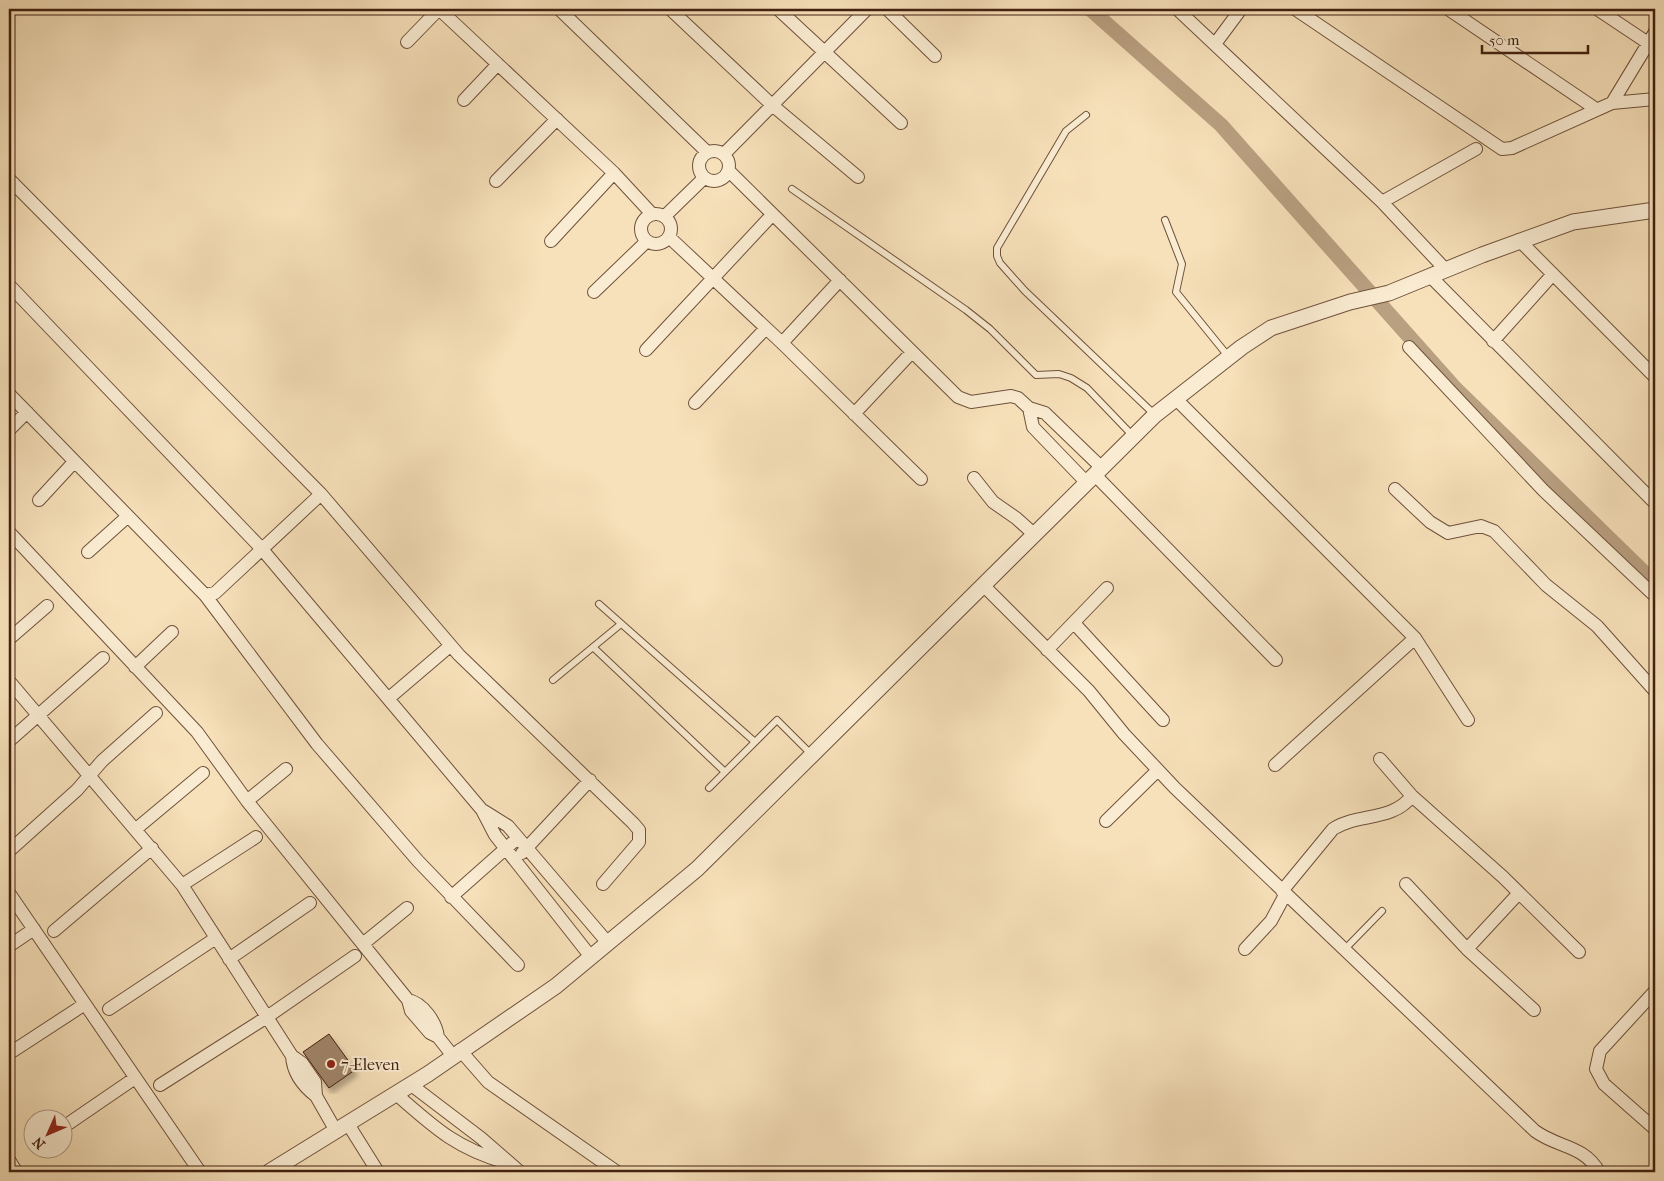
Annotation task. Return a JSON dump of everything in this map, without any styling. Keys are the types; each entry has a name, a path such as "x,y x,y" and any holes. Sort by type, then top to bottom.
{"street":[{"path":"407,42 439,9 658,215 670,223 669,237 661,243 647,241 642,233 642,224 646,216 658,215 704,178"},
{"path":"559,9 708,152"},
{"path":"670,9 772,105 858,177"},
{"path":"778,9 901,123"},
{"path":"724,154 826,53 867,9"},
{"path":"887,9 936,56"},
{"path":"1177,9 1382,202 1445,269"},
{"path":"1214,44 1241,9"},
{"path":"1295,9 1499,148 1512,148 1612,103 1655,99"},
{"path":"1448,9 1596,109"},
{"path":"1597,9 1648,43"},
{"path":"1612,103 1655,32"},
{"path":"464,100 498,64"},
{"path":"496,181 557,119"},
{"path":"1382,202 1476,149"},
{"path":"713,150 724,154 730,165 729,171 721,180 715,181 704,178 699,167 699,161 708,152 713,150"},
{"path":"729,171 950,391 971,402 1010,396 1018,398 1029,408 1045,413 1094,476"},
{"path":"551,241 614,173"},
{"path":"9,179 321,494 450,646 590,780 639,830 639,842 603,884"},
{"path":"269,1172 396,1094 556,986 697,869 1155,415 1228,356 1271,328 1350,302 1389,292 1431,277 1445,269 1519,240 1573,222 1655,210"},
{"path":"646,350 772,215"},
{"path":"669,237 766,328 921,479"},
{"path":"1519,240 1655,377"},
{"path":"594,292 647,241"},
{"path":"1493,341 1553,274"},
{"path":"1431,277 1655,503"},
{"path":"782,344 840,280"},
{"path":"9,285 261,548 390,698 482,810 495,835 591,957"},
{"path":"695,403 766,328"},
{"path":"1409,347 1543,490 1655,596"},
{"path":"854,414 912,352"},
{"path":"9,394 205,595 317,744 451,897 518,965"},
{"path":"1175,398 1415,638 1468,720"},
{"path":"1029,408 1033,427 1094,476 1276,660"},
{"path":"9,430 27,412"},
{"path":"39,500 74,462"},
{"path":"974,478 993,502 1016,518 1035,535"},
{"path":"1395,489 1430,522 1448,533 1481,526 1494,531 1546,585 1597,626 1655,691"},
{"path":"205,595 214,593 321,494"},
{"path":"88,552 127,517"},
{"path":"9,532 196,732 247,801 364,943 408,1000 411,1012 430,1033 438,1037 457,1053 488,1082 617,1172"},
{"path":"984,586 1089,691 1158,770 1284,893 1535,1131 1549,1141 1580,1151 1593,1162 1599,1172"},
{"path":"1048,650 1107,588"},
{"path":"9,639 47,606"},
{"path":"1074,623 1163,720"},
{"path":"136,668 172,632"},
{"path":"1275,765 1415,638"},
{"path":"390,698 450,646"},
{"path":"9,741 103,658"},
{"path":"9,681 182,885 292,1056 292,1068 306,1089 316,1096 378,1172"},
{"path":"9,851 77,790 102,761 156,714"},
{"path":"1380,759 1412,796 1519,893 1579,952"},
{"path":"247,801 286,769"},
{"path":"1106,821 1158,770"},
{"path":"136,829 203,773"},
{"path":"515,860 590,780"},
{"path":"1245,949 1272,921 1284,893 1333,829 1342,823 1395,810 1412,796"},
{"path":"482,810 508,826 608,943"},
{"path":"182,885 256,837"},
{"path":"451,897 517,838"},
{"path":"54,931 152,848"},
{"path":"1406,884 1467,948 1534,1010"},
{"path":"9,893 200,1172"},
{"path":"1467,948 1519,893"},
{"path":"229,960 310,903"},
{"path":"561,919 575,905"},
{"path":"364,943 407,908"},
{"path":"9,946 34,929"},
{"path":"109,1010 216,938"},
{"path":"160,1085 267,1017 355,956"},
{"path":"1655,991 1600,1051 1596,1069 1604,1084 1655,1130"},
{"path":"13,1051 85,1004"},
{"path":"72,1121 135,1078"},
{"path":"410,1084 481,1138 506,1162 520,1172"},
{"path":"396,1094 459,1145 477,1154 506,1162"}],"lane":[{"path":"1086,114 1066,131 997,248 997,256 1004,269 1155,415"},
{"path":"792,189 966,310 990,329 1036,375 1064,375 1087,388 1134,437"},
{"path":"1165,220 1182,264 1176,292 1228,356"},
{"path":"599,604 755,742"},
{"path":"553,680 621,624"},
{"path":"593,647 725,772"},
{"path":"709,788 777,720 812,756"},
{"path":"1344,950 1382,911"},
{"path":"9,1154 20,1172"}],"building":[{"path":"329,1034 355,1070 329,1088 303,1052"}],"waterway":[{"path":"1090,9 1221,125 1454,387 1655,583"}],"place":[{"name":"7-Eleven","path":"331,1064"}]}
